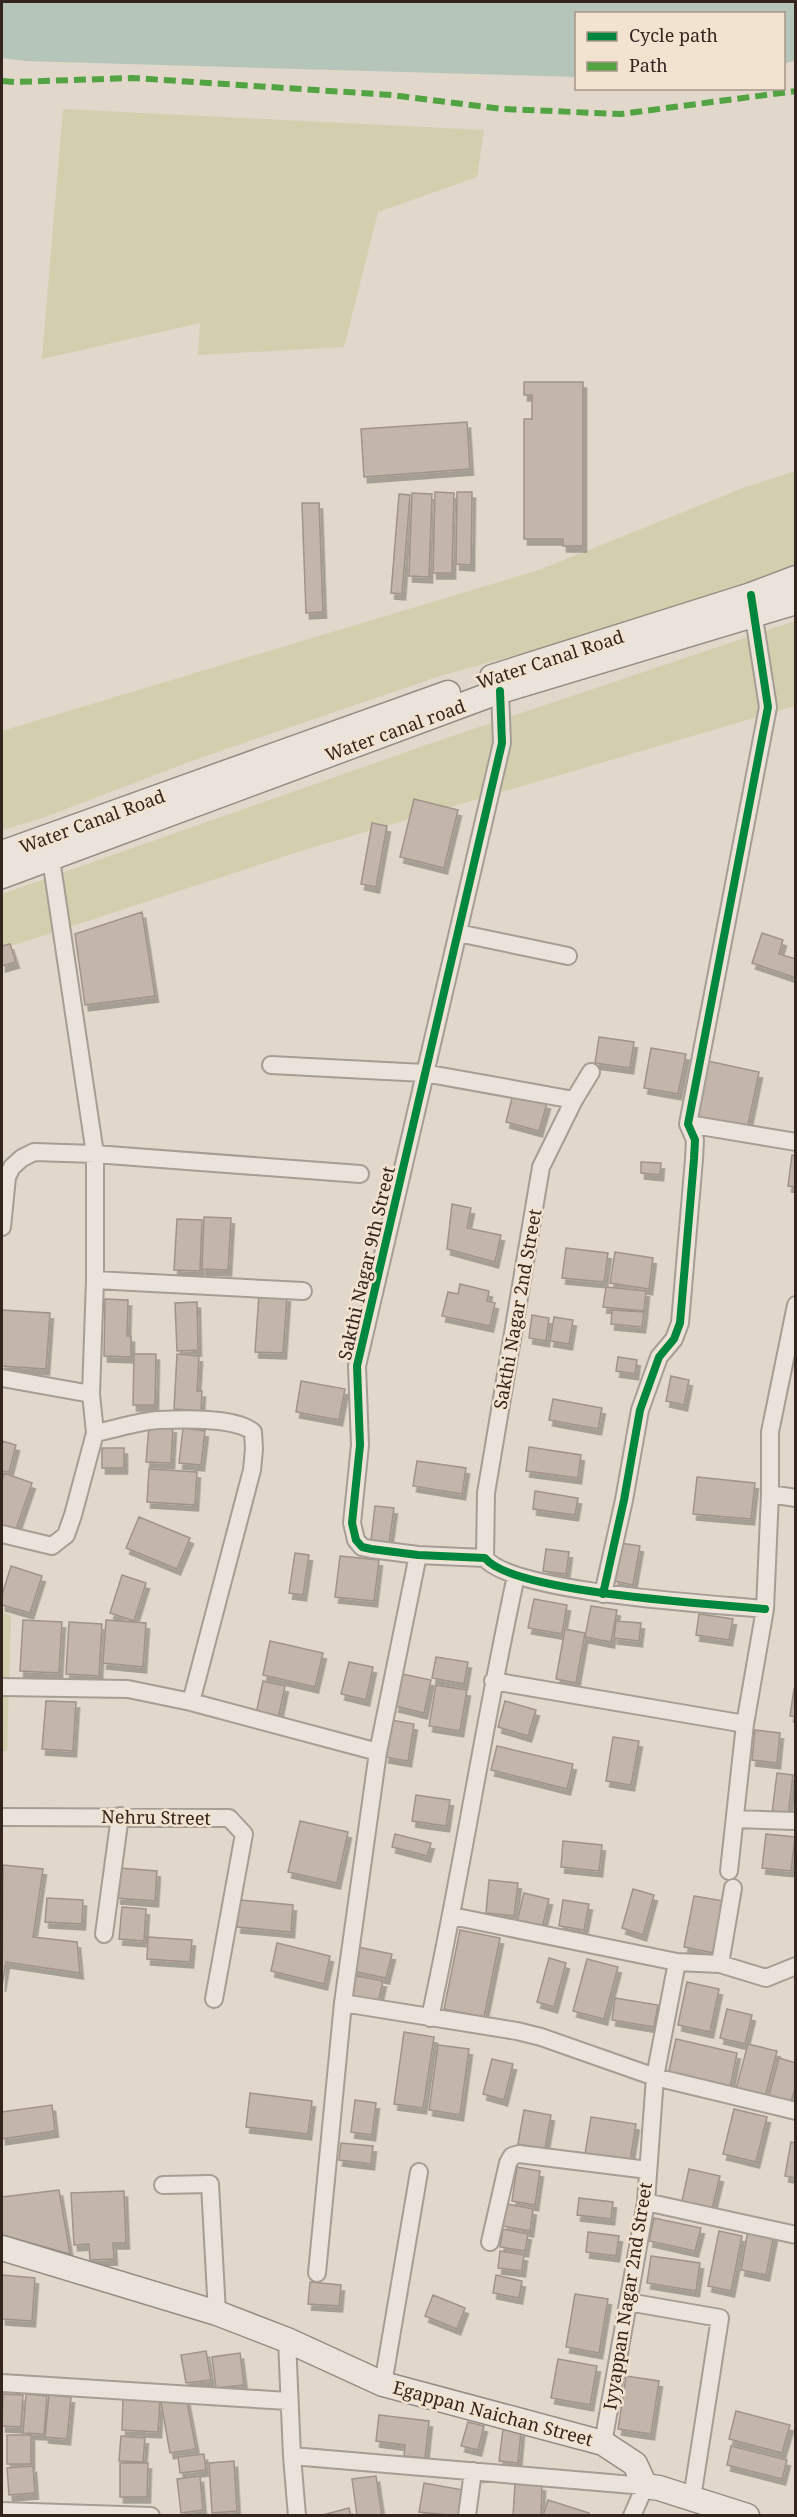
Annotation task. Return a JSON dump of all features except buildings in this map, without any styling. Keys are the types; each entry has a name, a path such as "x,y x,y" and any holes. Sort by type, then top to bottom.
{"main road":[{"name":"Water Canal Road","path":"2,853 46,849 540,660 752,605 795,578"},
{"name":"Water canal road","path":"2,876 46,849 500,691 752,605 795,602"},
{"name":"Egappan Naichan Street","path":"2,2248 218,2313 287,2340 383,2384 603,2443 635,2464 645,2486"},
{"path":"645,2486 692,2498 715,2511 747,2516"}],"street":[{"path":"603,1594 624,1500 640,1410 658,1357 674,1339 680,1323 694,1159 694,1140 688,1124 768,707 752,605"},
{"name":"Sakthi Nagar 9th Street","path":"500,691 502,742 357,1366 360,1445 352,1523 356,1540 362,1547 418,1555 485,1558 492,1566 516,1576 603,1594 765,1609"},
{"path":"2,1534 52,1546 66,1535 95,1433 91,1394 95,1280 95,1155 46,849"},
{"path":"458,933 568,956"},
{"path":"271,1065 424,1073 574,1100"},
{"name":"Sakthi Nagar 2nd Street","path":"485,1558 486,1493 541,1167 574,1100 591,1072"},
{"path":"688,1124 795,1142"},
{"path":"2,1227 7,1176 12,1167 22,1158 34,1152 360,1174"},
{"path":"95,1280 303,1291"},
{"path":"729,1871 745,1724 765,1609 770,1432 795,1305"},
{"path":"2,1378 91,1394"},
{"path":"95,1433 158,1420 224,1422 245,1425 253,1432 252,1470 191,1702"},
{"path":"770,1494 795,1498"},
{"path":"317,2272 343,2003 378,1752 418,1555"},
{"path":"430,2018 452,1916 493,1681 516,1576"},
{"path":"493,1681 745,1724"},
{"path":"2,1687 128,1689 191,1702 378,1752"},
{"path":"104,1934 120,1816"},
{"name":"Nehru Street","path":"2,1817 229,1818 244,1834 214,1999"},
{"path":"735,1819 795,1821"},
{"path":"720,1964 733,1888"},
{"path":"452,1916 677,1962 720,1964 766,1978 795,1966"},
{"name":"Iyyappan Nagar 2nd Street","path":"603,2443 646,2202 655,2077 677,1962"},
{"path":"343,2003 518,2031 655,2077 795,2111"},
{"path":"490,2242 508,2163 512,2156 519,2154 648,2170"},
{"path":"383,2384 419,2172"},
{"path":"163,2185 210,2184 218,2313"},
{"path":"646,2202 795,2235"},
{"path":"628,2302 720,2318 692,2498"},
{"path":"287,2340 288,2401 297,2516"},
{"path":"2,2383 288,2401"},
{"path":"292,2456 645,2486 632,2516"},
{"path":"467,2516 473,2471"},
{"path":"2,2511 151,2516"}],"shaded area":[{"path":"2,2 795,2 795,61 785,63 785,12 575,12 575,77 25,61 2,58"},
{"path":"63,109 484,130 477,177 378,212 344,347 198,355 200,323 42,359"},
{"path":"795,471 795,565 747,583 555,644 440,676 194,760 40,819 2,830 2,731 539,570 743,488"},
{"path":"795,621 795,706 304,850 2,949 2,894 432,743"},
{"path":"2,1612 11,1616 7,1751 2,1751"}],"marked path":[{"path":"2,81 133,78 392,95 502,109 621,114 796,91"}],"cycle path":[{"path":"603,1594 624,1500 640,1410 659,1357 674,1339 680,1323 695,1140 688,1124 768,707 751,595"},
{"path":"500,691 502,743 357,1366 360,1445 352,1523 356,1540 362,1547 371,1549 418,1555 485,1558 503,1570 533,1580 572,1588 661,1600 765,1609"}]}
